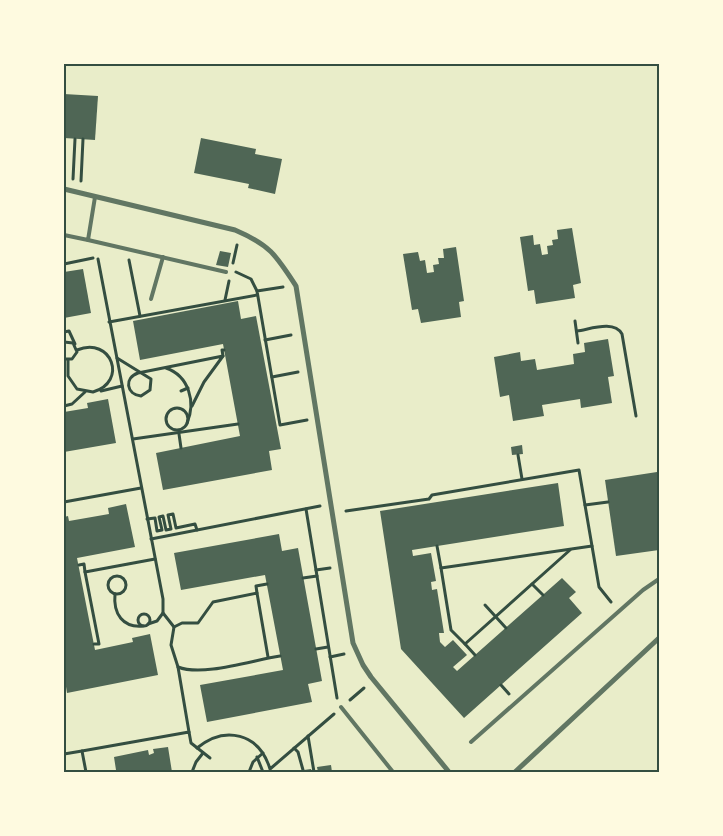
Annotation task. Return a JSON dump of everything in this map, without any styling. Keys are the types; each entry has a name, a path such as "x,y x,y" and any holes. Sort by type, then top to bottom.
{"street":[{"path":"64,189 235,230 259,240 274,253 296,286 353,643 371,677 449,772"},
{"path":"515,772 659,638"}],"lane":[{"path":"88,240 95,197"},
{"path":"64,235 228,271"},
{"path":"151,299 163,257"},
{"path":"471,742 659,579"},
{"path":"341,707 393,772"}],"path":[{"path":"72,179 75,139"},
{"path":"81,181 83,139"},
{"path":"127,249 140,316"},
{"path":"64,264 93,258"},
{"path":"98,260 163,599 163,613 157,621 144,626 133,627 122,621 116,609 114,594 108,584 112,577 118,575 126,580 126,587 123,592 114,594"},
{"path":"228,271 248,277 257,293 264,342 280,425 308,420"},
{"path":"109,322 257,293 283,286"},
{"path":"575,321 578,343"},
{"path":"577,332 612,326 619,328 622,334 636,416"},
{"path":"64,332 69,331 77,350 74,357 68,360 64,359"},
{"path":"264,342 295,334"},
{"path":"64,342 76,345"},
{"path":"77,350 84,347 99,348 105,352 112,364 111,378 100,390 93,392"},
{"path":"181,448 180,434 182,428 187,423 192,406 204,382 223,356 222,350 224,350"},
{"path":"116,357 138,373 145,374 152,382 148,393 141,396 133,394 128,387 131,376 138,373 223,356"},
{"path":"68,360 65,371 72,384 85,392 122,386"},
{"path":"163,368 179,376 188,388 192,406"},
{"path":"272,377 300,372"},
{"path":"181,391 188,388"},
{"path":"64,406 72,404 85,392"},
{"path":"182,428 175,429 169,426 166,419 169,411 176,408 183,410 187,416 187,423"},
{"path":"133,439 170,432 180,434 238,424"},
{"path":"518,454 522,480"},
{"path":"346,511 429,499 432,495 579,470 599,587 619,612"},
{"path":"64,502 141,488"},
{"path":"585,505 608,502"},
{"path":"151,539 321,506"},
{"path":"306,509 337,701"},
{"path":"148,519 154,518 157,531 162,530 159,517 164,516 166,530 171,529 168,515 173,514 176,528 196,524 197,530"},
{"path":"436,546 452,630 475,655"},
{"path":"441,568 592,546"},
{"path":"465,644 570,550"},
{"path":"85,572 155,559"},
{"path":"78,565 84,564 99,644 94,644"},
{"path":"316,570 330,568"},
{"path":"303,578 317,576"},
{"path":"267,584 256,586 268,658"},
{"path":"532,584 543,595"},
{"path":"174,627 182,622 198,623 213,602 257,593"},
{"path":"485,605 506,628"},
{"path":"163,613 174,627 171,645 178,667 191,743 210,758"},
{"path":"144,626 138,621 142,614 150,617 148,624"},
{"path":"316,649 328,647"},
{"path":"330,657 346,654"},
{"path":"178,667 188,671 203,670 280,656"},
{"path":"197,748 214,737 235,735 254,743 263,753 270,769 321,724"},
{"path":"64,754 189,732"},
{"path":"308,736 314,772"},
{"path":"294,748 298,752 303,770"},
{"path":"82,750 86,772"},
{"path":"192,772 203,752"},
{"path":"248,772 257,757 263,753"},
{"path":"257,757 263,772"}],"building":[{"path":"64,94 98,96 95,140 64,138"},
{"path":"201,138 256,149 255,154 282,159 275,194 248,188 249,184 194,173"},
{"path":"572,228 581,283 573,285 575,298 536,304 534,290 528,291 520,237 533,235 534,245 540,244 542,255 548,254 547,246 553,245 552,240 558,239 557,230"},
{"path":"456,247 464,301 459,302 461,317 421,323 418,309 412,310 403,254 418,252 420,261 425,260 427,273 434,272 433,265 439,264 438,258 444,258 443,249"},
{"path":"220,251 231,253 228,267 216,265"},
{"path":"83,269 91,313 64,318 64,272"},
{"path":"238,301 241,319 256,316 281,449 269,451 272,470 163,490 156,453 240,436 223,344 140,360 133,321"},
{"path":"608,339 614,376 608,377 612,403 581,408 580,399 542,405 544,416 513,421 509,395 500,397 494,357 520,352 521,361 535,359 537,370 574,364 573,354 585,352 584,343"},
{"path":"108,399 116,443 64,452 64,412 88,408 87,403"},
{"path":"522,445 523,454 512,455 511,447"},
{"path":"657,472 659,550 616,556 605,480"},
{"path":"558,483 564,526 412,550 413,556 431,553 436,581 431,582 432,590 437,589 444,633 439,633 440,642 445,647 453,640 467,655 453,667 457,671 562,578 576,592 569,598 582,613 464,718 401,649 380,511"},
{"path":"126,504 135,547 77,558 95,650 133,642 132,638 150,634 158,675 67,693 64,674 64,517 68,516 69,521 109,514 108,508"},
{"path":"279,534 282,551 298,548 322,681 308,684 312,702 207,722 200,685 283,670 265,575 181,590 174,553"},
{"path":"168,747 172,772 121,772 121,770 116,770 114,757 148,750 149,755 154,753 153,749"},
{"path":"331,765 332,772 318,772 317,767"},
{"path":"311,769 312,772 297,772 297,771"}]}
